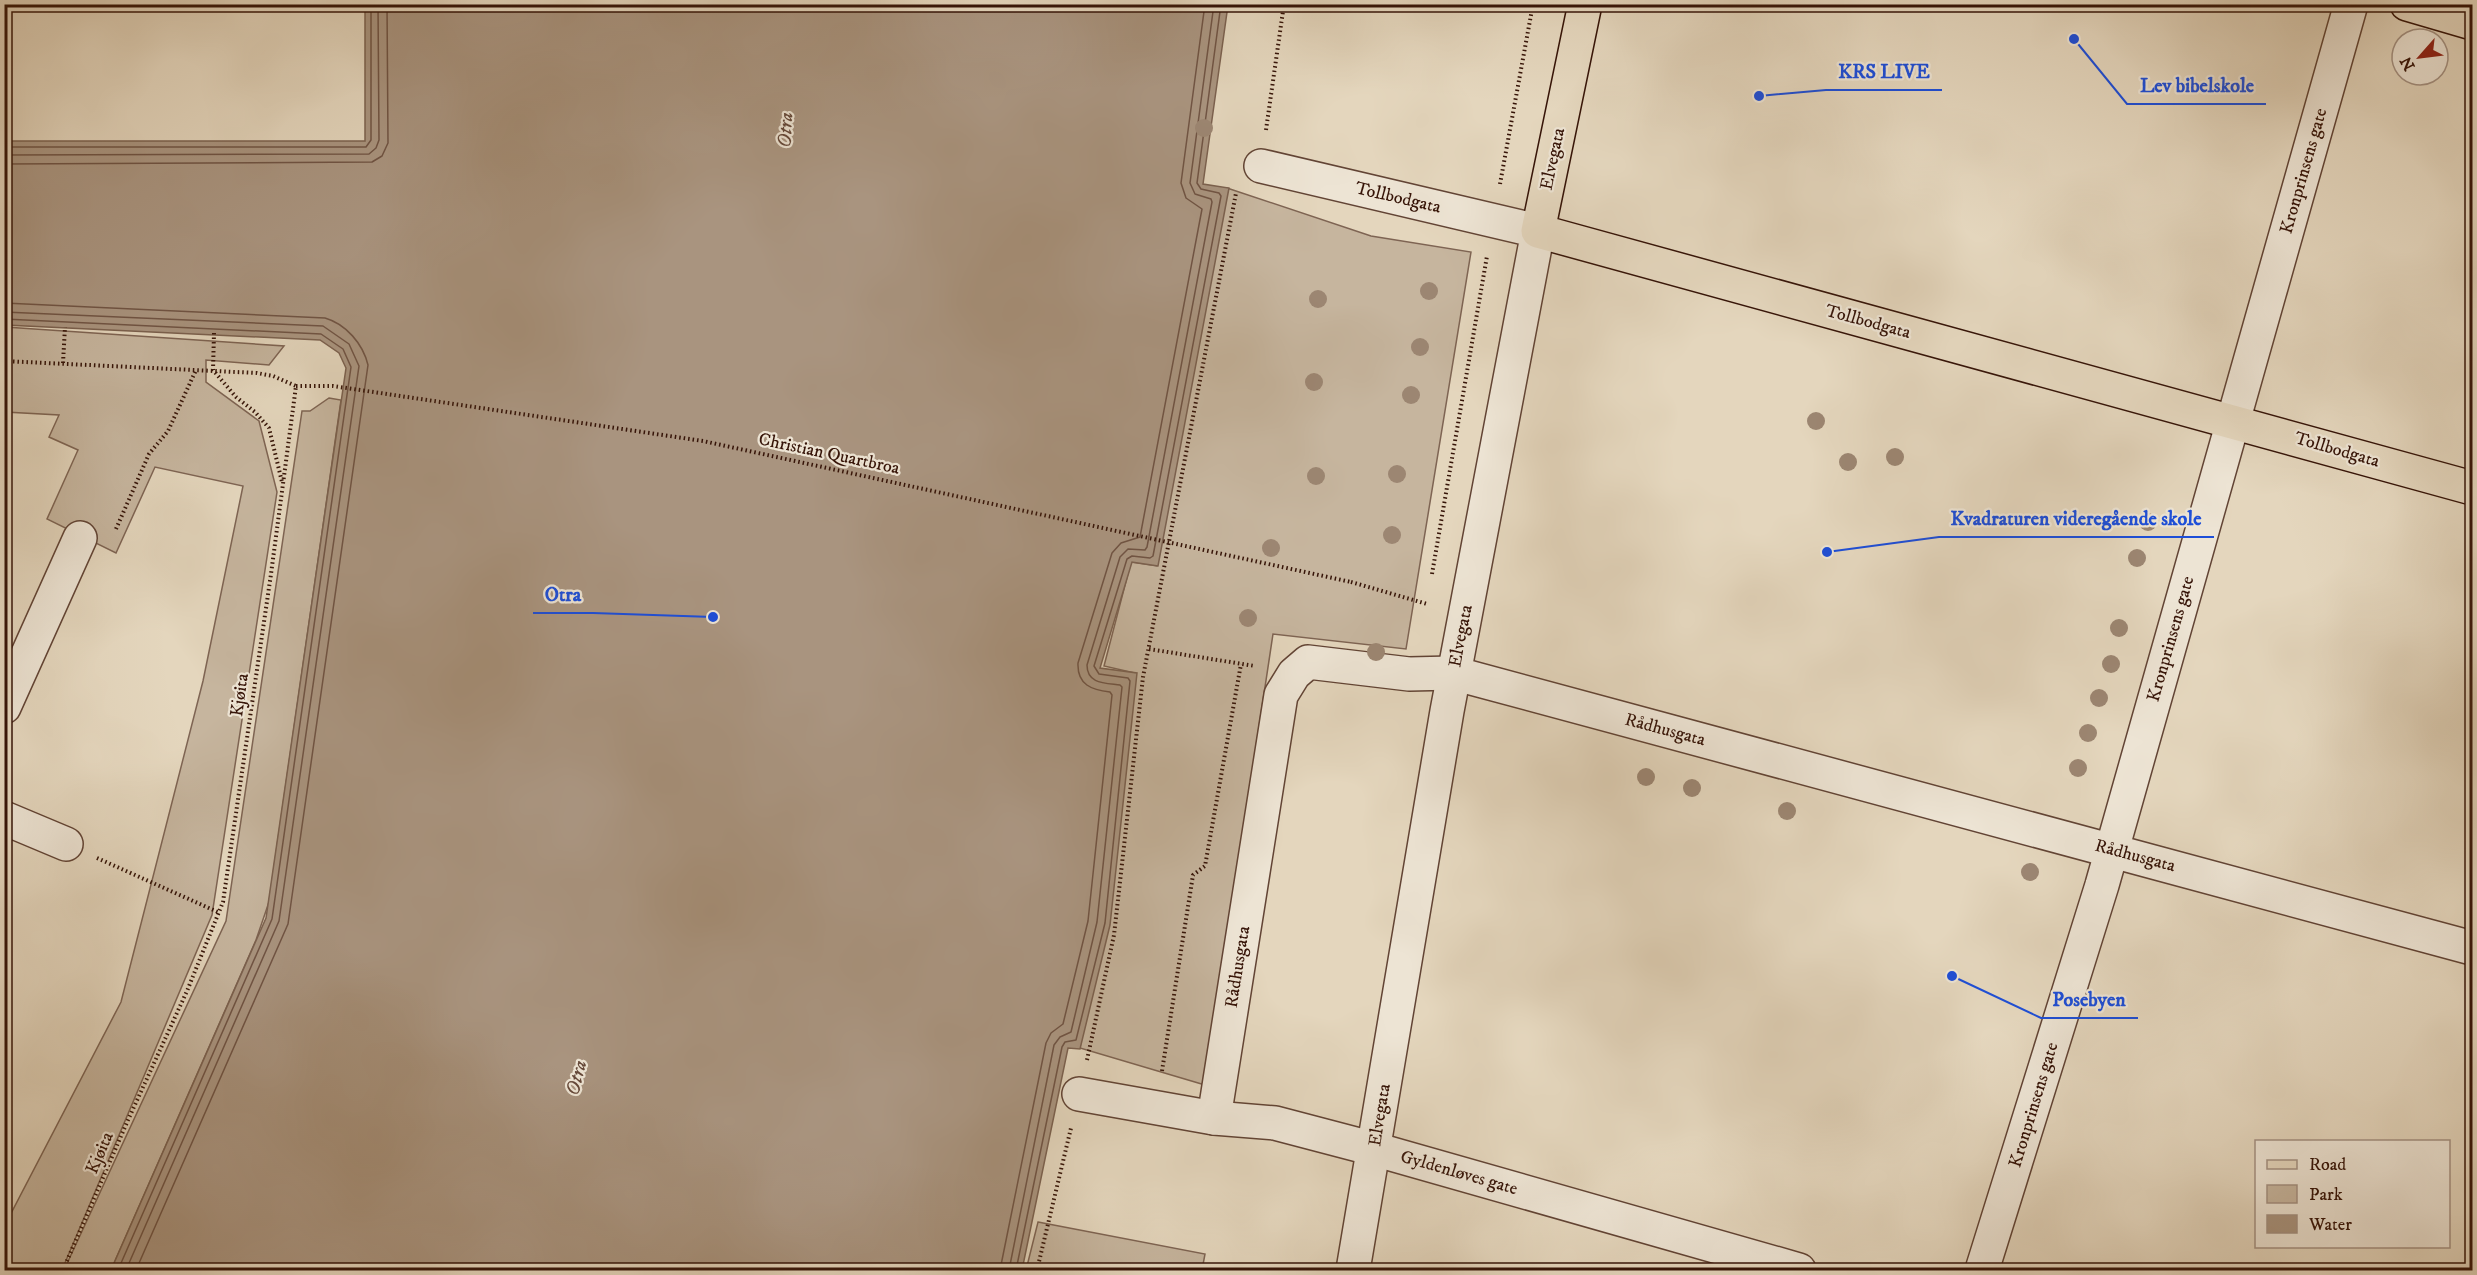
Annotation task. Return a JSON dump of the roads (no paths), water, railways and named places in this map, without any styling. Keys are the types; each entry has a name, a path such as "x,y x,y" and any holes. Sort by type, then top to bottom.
{"main road":[{"name":"Elvegata","path":"1538,231 1585,4"},
{"path":"2407,4 2472,23"},
{"name":"Tollbodgata","path":"1538,231 2233,420 2472,488"}],"street":[{"name":"Kronprinsens gate","path":"1982,1270 2112,850 2351,4"},
{"name":"Tollbodgata","path":"1261,166 1538,231"},
{"name":"Elvegata","path":"1353,1270 1454,673 1538,231"},
{"path":"4,707 96,538"},
{"name":"Rådhusgata","path":"1214,1118 1281,695 1294,674 1308,662 1409,674 1454,673 2472,948"},
{"path":"4,818 66,844"},
{"name":"Gyldenløves gate","path":"1079,1094 1214,1118 1275,1123 1799,1270"}],"water":[{"name":"Otra","path":"365,5 1228,5 1203,184 1229,188 1158,566 1132,562 1100,668 1137,673 1110,925 1080,1049 1068,1048 1022,1270 111,1270 266,918 346,368 339,353 320,340 5,325 5,141 365,141"}],"place":[{"name":"Lev bibelskole","path":"2074,39"},
{"name":"KRS LIVE","path":"1759,96"},
{"name":"Kvadraturen videregående skole","path":"1827,552"},
{"name":"Otra","path":"713,617"},
{"name":"Posebyen","path":"1952,976"}]}
